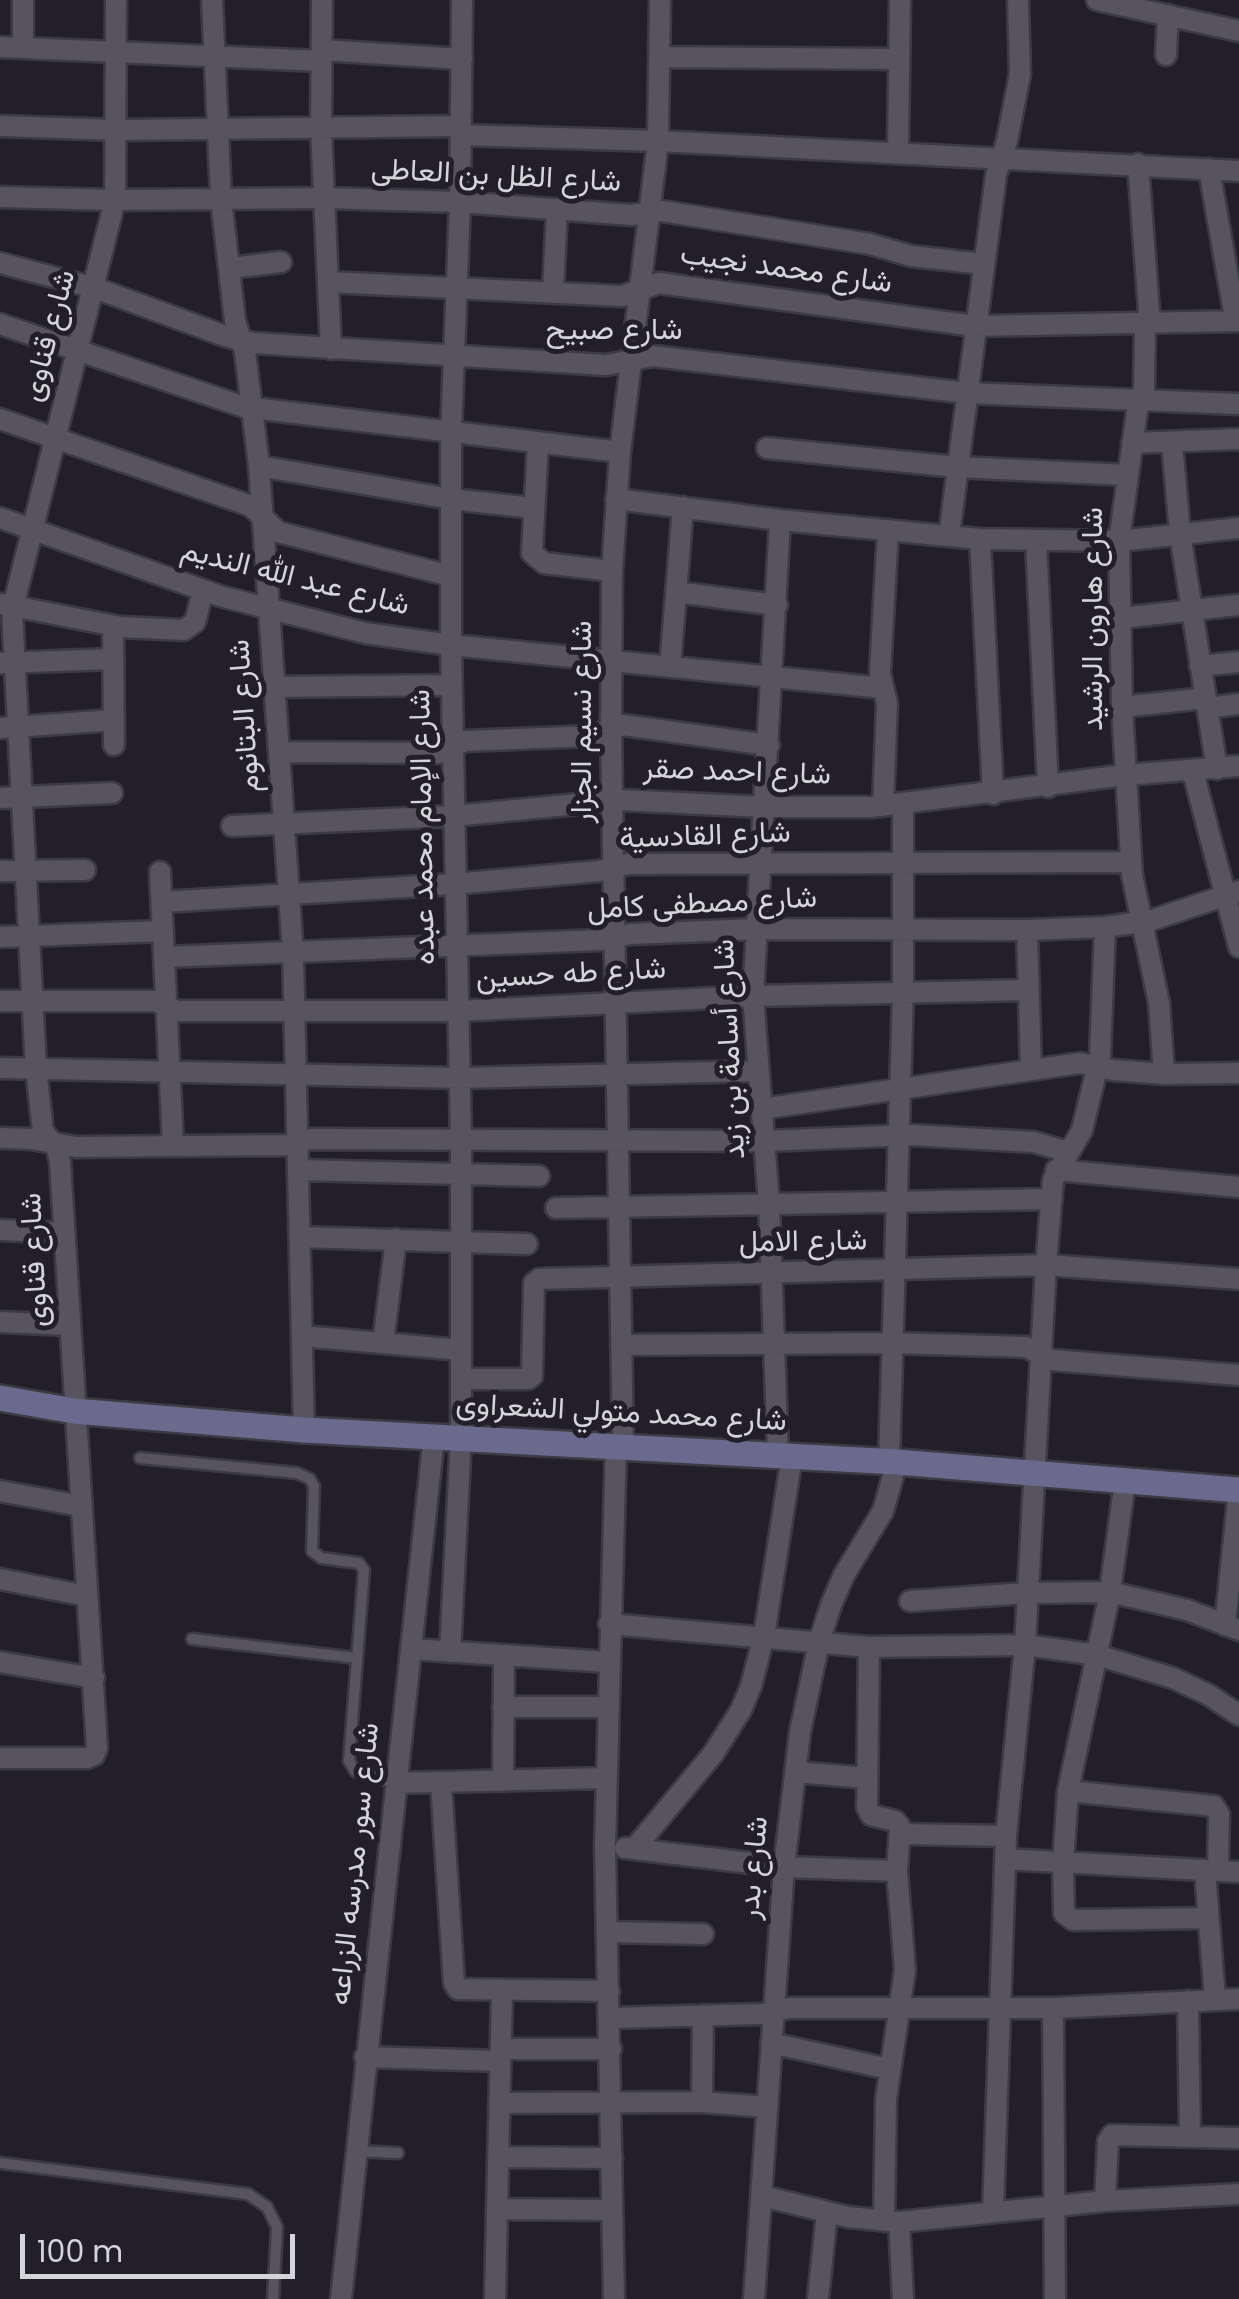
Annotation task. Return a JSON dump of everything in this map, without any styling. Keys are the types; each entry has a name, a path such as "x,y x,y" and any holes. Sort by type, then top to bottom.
{"street":[{"path":"23,0 23,48"},
{"name":"شارع قناوى","path":"0,1758 94,1755 94,1678 60,1162 44,1131 36,1069 25,871 11,798 6,599 30,529 79,350 114,200 116,0"},
{"name":"شارع البتانوم","path":"212,0 222,199 236,321 253,409 264,520 294,953 304,1430"},
{"path":"322,0 323,198 331,349"},
{"name":"شارع الإمام محمد عبده","path":"450,1652 462,1379 451,432 460,202 462,0"},
{"name":"شارع نسيم الجزار","path":"614,2299 605,1846 609,1624 620,1446 621,1345 612,571 620,452 658,141 660,0"},
{"path":"898,152 900,0"},
{"path":"949,536 983,264 1020,74 1018,0"},
{"path":"1096,0 1239,31"},
{"path":"1166,55 1168,16"},
{"path":"0,47 214,57 462,59"},
{"path":"659,57 899,59"},
{"path":"0,126 461,131 1239,170"},
{"name":"شارع هارون الرشيد","path":"1138,164 1149,311 1144,388 1132,443 1120,541 1122,707 1131,862 1159,1003 1164,1074"},
{"path":"1209,170 1232,254 1234,312 1239,321"},
{"name":"شارع الظل بن العاطى","path":"0,197 323,198 460,202 631,215 668,212 870,244 912,256 983,264"},
{"path":"553,292 557,209"},
{"path":"230,268 280,262"},
{"name":"شارع صبيح","path":"0,263 94,288 242,342 606,365 653,356 967,393 1239,404"},
{"name":"شارع محمد نجيب","path":"328,282 622,296 659,283 975,326 1239,321"},
{"path":"0,324 253,409 620,452"},
{"path":"0,419 251,506 278,532 451,576"},
{"path":"1132,443 1239,439"},
{"path":"538,442 531,546 536,560 612,571"},
{"path":"1172,442 1180,534 1217,769"},
{"path":"766,448 957,466 1127,475"},
{"path":"259,466 451,499 534,508"},
{"path":"616,499 980,539 1120,541 1239,528"},
{"path":"670,667 682,508"},
{"name":"شارع عبد الله النديم","path":"0,518 203,591 364,633 883,688"},
{"name":"شارع أسامة بن زيد","path":"634,1849 728,1733 752,1686 764,1636 785,1455 753,996 780,520"},
{"name":"شارع بدر","path":"754,2299 784,1867 805,1702 819,1642 844,1575 883,1511 893,1462 903,865 880,673 888,530"},
{"path":"980,539 993,794"},
{"path":"1036,541 1048,788"},
{"path":"6,599 113,626 188,629 195,622 203,591"},
{"path":"676,592 777,604"},
{"path":"1120,618 1239,605"},
{"path":"113,626 114,745"},
{"path":"7,662 114,659"},
{"path":"1200,666 1239,662"},
{"path":"274,687 451,686"},
{"path":"1122,707 1239,704"},
{"path":"9,727 114,720"},
{"path":"278,752 438,754 466,741 592,736 630,725 768,744"},
{"name":"شارع احمد صقر","path":"232,826 453,816 613,801 763,807 893,805 1048,788 1125,775 1239,766"},
{"path":"1192,772 1232,893 1239,947"},
{"path":"11,798 112,793"},
{"name":"شارع القادسية","path":"162,902 289,897 614,867 1131,862"},
{"path":"0,872 86,870"},
{"path":"160,872 173,1146"},
{"name":"شارع مصطفى كامل","path":"164,958 755,929 1105,927 1141,922 1232,893"},
{"path":"993,2212 1006,1836 1025,1645 1046,1266 1052,1198 1062,1162 1082,1130 1101,1047 1105,927"},
{"path":"1027,930 1031,1069"},
{"path":"0,937 163,931"},
{"name":"شارع طه حسين","path":"0,1001 155,1001 177,1010 458,1011 753,996 1028,990"},
{"path":"761,1109 1080,1063 1164,1074 1239,1073"},
{"path":"0,1068 460,1078 757,1071"},
{"path":"0,1138 76,1148 310,1140 764,1141 899,1136 1034,1142 1062,1162 1239,1187"},
{"path":"300,1170 538,1176"},
{"path":"556,1208 1052,1198"},
{"path":"0,1230 64,1233"},
{"path":"300,1237 527,1244"},
{"path":"383,1343 396,1239"},
{"name":"شارع الامل","path":"462,1379 532,1376 537,1280 1046,1266 1239,1279"},
{"path":"0,1322 69,1325"},
{"path":"302,1336 462,1350"},
{"path":"621,1345 894,1343 1026,1348 1058,1360 1239,1375"},
{"name":"شارع محمد متولي الشعراوى","path":"0,1398 74,1412 304,1430 785,1455 1239,1490"},
{"name":"شارع سور مدرسه الزراعه","path":"341,2299 434,1436"},
{"path":"1125,1480 1110,1592 1068,1791 1064,1913 1069,1919 1208,1918"},
{"path":"910,1602 1027,1593 1110,1592 1187,1610 1232,1627 1239,1490"},
{"path":"0,1491 81,1506"},
{"path":"0,1580 87,1596"},
{"path":"609,1624 869,1647 1025,1645 1097,1655 1174,1678 1239,1715"},
{"path":"869,1647 868,1812 898,1823 900,1834 897,1870 905,1970 884,2128 891,2222 903,2299"},
{"path":"411,1649 608,1662"},
{"path":"503,1781 504,1655"},
{"path":"0,1662 94,1678"},
{"path":"503,1708 608,1707"},
{"path":"795,1772 868,1778"},
{"path":"396,1784 606,1778"},
{"path":"441,1782 455,1986 461,1991 609,1991"},
{"path":"1068,1791 1214,1806 1220,1814 1221,1871 1208,1918 1214,2000"},
{"path":"900,1834 1006,1836"},
{"path":"605,1846 784,1867 897,1870"},
{"path":"1006,1860 1221,1871"},
{"path":"607,1932 702,1934"},
{"path":"495,2299 502,1991"},
{"path":"610,2018 773,2012 790,2008 1053,2008 1239,1999"},
{"path":"1188,2001 1190,2137"},
{"path":"1053,2008 1055,2299"},
{"path":"702,2102 703,2015"},
{"path":"771,2043 889,2069"},
{"path":"365,2057 611,2049"},
{"path":"500,2103 702,2102 767,2106"},
{"path":"1105,2201 1108,2142 1112,2134 1239,2138"},
{"path":"498,2156 612,2158"},
{"path":"762,2196 891,2222 1105,2201 1239,2194"},
{"path":"497,2209 612,2210"},
{"path":"818,2299 827,2212"}],"lane":[{"path":"140,1458 297,1473 310,1479 314,1486 312,1551 322,1558 358,1563 364,1570 350,1766 396,1784"},
{"path":"192,1639 357,1658"},
{"path":"356,2151 398,2154"},
{"path":"0,2163 248,2194 267,2207 277,2227 273,2299"}]}
